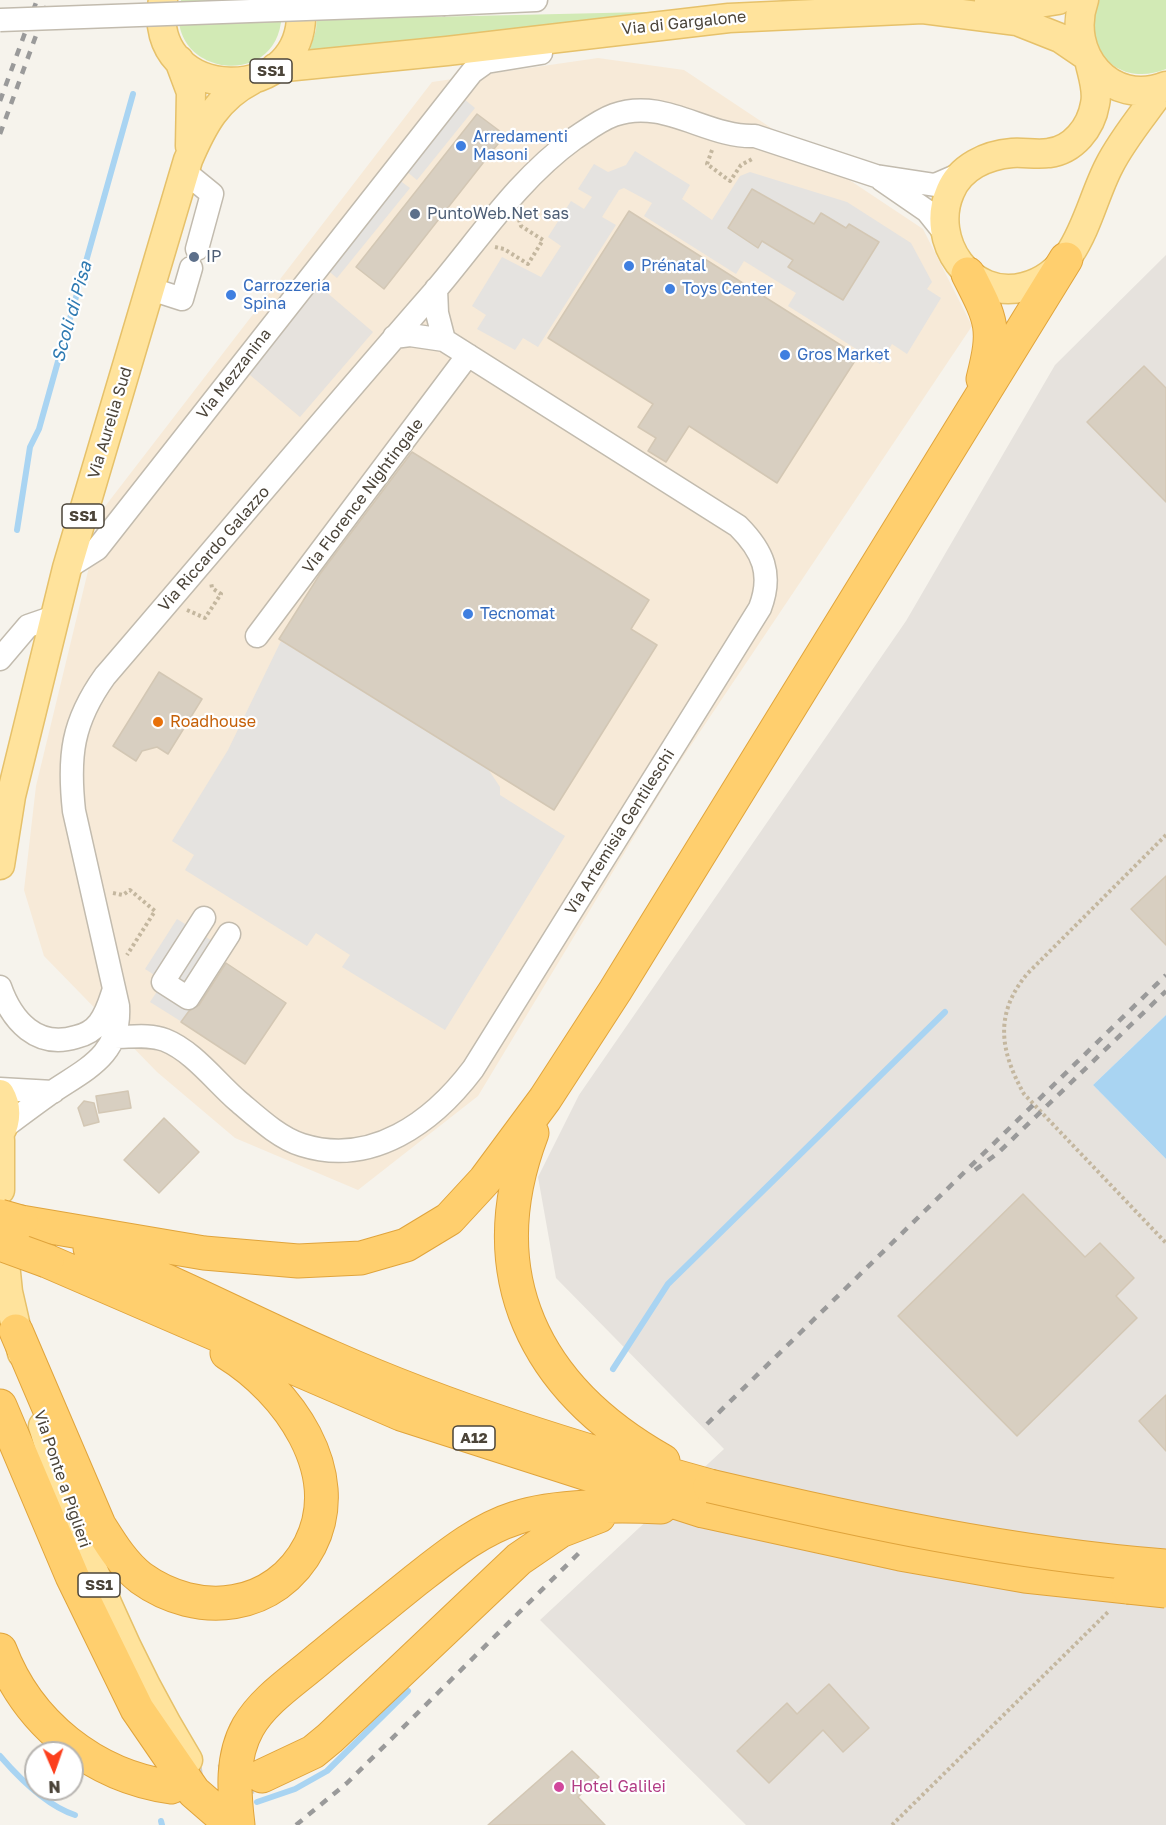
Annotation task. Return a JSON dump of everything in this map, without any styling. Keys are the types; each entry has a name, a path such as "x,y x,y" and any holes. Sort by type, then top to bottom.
{"highway":[{"path":"5,1223 161,1247 318,1262 361,1258 406,1245 449,1219 469,1199 545,1099 615,991 1066,259"},
{"path":"968,274 984,306 992,337 977,404"},
{"path":"545,1099 518,1171 512,1201 510,1248 524,1310 535,1336 554,1367 596,1416 706,1498"},
{"path":"5,1223 141,1299 252,1345"},
{"path":"5,1223 112,1256 252,1345 307,1438 315,1461 318,1482 318,1520 309,1546 297,1562 271,1587 253,1597 228,1604 202,1603 178,1598 156,1587 129,1567 116,1552 99,1525 16,1331"},
{"name":"A12","path":"252,1345 331,1358 456,1406 604,1456 706,1498 900,1554 1025,1576 1166,1591"},
{"path":"0,1406 72,1576 136,1709 194,1792 231,1823"},
{"path":"231,1823 237,1758 244,1736 254,1717 365,1620 451,1553 495,1526 541,1512 658,1507 706,1498"},
{"name":"A12","path":"706,1498 832,1514 974,1542 1166,1566"},
{"path":"262,1776 313,1752 330,1738 519,1559 560,1531 618,1508"},
{"path":"0,1650 26,1699 42,1720 66,1742 84,1755 118,1773 153,1784 171,1786"}],"main road":[{"name":"SS1","path":"163,0 161,16 165,35 179,60 194,73 213,81 233,84 264,74 288,55 297,38 302,20 300,0"},
{"path":"983,0 1039,3 1058,0"},
{"path":"1084,0 1078,23 1088,59 1096,103 1078,140 1065,148 1049,153 1012,153 984,159 965,172 951,190 944,213 947,236 956,260 968,274 991,288 1024,287 1053,272 1066,259 1088,222 1109,166 1165,86"},
{"name":"Via di Gargalone","path":"264,74 633,27 778,15 923,9 1017,21 1060,38 1088,59 1106,79 1125,88 1146,90 1165,86"},
{"name":"Via Aurelia Sud","path":"179,60 191,92 187,166"},
{"name":"Via Aurelia Sud","path":"0,864 11,796 67,568 187,166 204,125 215,108 233,92 264,74"},
{"path":"0,1094 6,1107 1,1134 0,1190"},
{"name":"Via Ponte a Piglieri","path":"5,1223 3,1260 16,1331 55,1464 100,1588 147,1689 231,1823"}],"street":[{"path":"0,20 536,0"},
{"path":"849,0 923,9"},
{"name":"Via Mezzanina","path":"67,568 97,549 476,69 486,63 593,45 633,27"},
{"path":"447,51 461,86"},
{"name":"Via Riccardo Galazzo","path":"116,1037 119,1016 114,989 74,811 71,758 79,719 105,676 533,172 596,124 631,111 664,113 740,136 755,136 876,176 935,185 965,172"},
{"path":"151,289 182,299 194,259 212,194 187,166"},
{"name":"Via Riccardo Galazzo","path":"876,176 927,211 947,236"},
{"path":"394,337 410,335 444,340 437,313 436,289"},
{"name":"Via Artemisia Gentileschi","path":"116,1037 153,1037 175,1045 256,1117 301,1145 326,1150 352,1151 390,1142 427,1116 465,1080 754,619 767,583 763,558 738,526 444,340"},
{"name":"Via Florence Nightingale","path":"258,636 468,355"},
{"path":"0,659 28,626 57,616"},
{"path":"204,918 164,982 188,998 229,934"},
{"path":"0,987 19,1023 36,1036 59,1040 90,1031 107,1009 114,989"},
{"path":"1,1134 52,1092 94,1063 116,1037"},
{"path":"0,1089 52,1092"}],"path":[{"path":"712,146 711,158 707,164 730,181"},
{"path":"487,250 497,246 528,264 543,240 521,226 521,212"},
{"path":"180,612 193,610 205,618 221,594"},
{"path":"1166,836 1021,981 1006,1009 1003,1033 1011,1072 1024,1094 1166,1243"},
{"path":"107,888 123,895 130,890 155,911 125,961"},
{"path":"892,1825 1109,1611"}],"shaded area":[{"path":"598,58 684,70 923,229 972,326 673,772 478,1096 358,1190 235,1138 157,1072 44,956 24,890 36,786 103,509 432,82"},
{"path":"464,99 475,108 417,180 406,171"},
{"path":"635,151 690,185 682,199 712,220 740,176 750,172 847,202 911,243 932,282 927,289 941,298 907,354 892,344 880,364 788,306 796,293 744,261 736,274 644,216 652,203 624,188 619,190 602,217 616,225 538,347 523,338 515,350 477,329 486,315 472,306 502,257 541,277 561,246 548,237 571,201 584,209 592,197 578,189 594,164 608,172 626,165"},
{"path":"399,180 410,188 337,278 326,269"},
{"path":"1166,255 1166,1015 1093,1085 1166,1159 1166,1825 746,1825 540,1620 724,1449 556,1278 538,1177 579,1095 906,621 1055,365"},
{"path":"318,285 373,332 300,417 244,370"},
{"path":"281,641 488,769 500,787 500,795 565,836 445,1030 342,967 350,955 316,933 307,946 185,870 194,855 172,841 228,750"},
{"path":"177,919 227,950 182,1022 150,1002 164,981 145,969"}],"green space":[{"path":"181,0 281,0 279,31 267,52 249,63 228,66 207,60 189,47 180,27"},
{"path":"429,0 429,17 733,10 307,58 316,30 317,15"},
{"path":"1099,0 1166,0 1166,69 1148,74 1132,73 1118,68 1107,60 1098,48 1094,33 1094,17"}],"water":[{"path":"1166,1015 1166,1159 1093,1085"}],"building":[{"path":"477,114 505,135 384,289 356,267"},
{"path":"752,189 814,224 821,213 846,228 849,224 879,242 843,300 788,267 793,260 762,241 758,248 728,228"},
{"path":"629,211 858,356 777,483 689,426 666,462 648,451 656,438 638,427 653,404 548,338"},
{"path":"1144,366 1166,388 1166,502 1087,422"},
{"name":"Tecnomat","path":"412,452 649,600 631,629 657,645 554,810 279,639 320,574"},
{"name":"Roadhouse","path":"159,672 202,699 168,754 157,747 142,751 136,761 113,746"},
{"path":"1166,876 1166,945 1131,909"},
{"path":"226,963 286,1003 245,1064 181,1022 189,1011 199,1005"},
{"path":"128,1091 131,1108 99,1113 96,1096"},
{"path":"84,1101 94,1103 99,1122 84,1126 78,1108"},
{"path":"164,1118 199,1152 159,1193 124,1160"},
{"path":"1023,1194 1085,1257 1100,1243 1134,1278 1116,1296 1137,1318 1017,1436 898,1316"},
{"path":"1166,1395 1166,1451 1139,1421"},
{"path":"829,1684 869,1728 843,1752 823,1730 769,1783 737,1751 787,1703 797,1714"},
{"name":"Hotel Galilei","path":"572,1751 599,1777 578,1797 605,1825 488,1825"}],"waterway":[{"name":"Scoli di Pisa","path":"17,530 30,447 39,429 133,94"},
{"path":"613,1369 668,1284 945,1012"},
{"path":"257,1802 295,1789 327,1771 408,1691"},
{"name":"Scoli di Pisa","path":"0,1756 44,1798 75,1815"},
{"name":"Scoli di Pisa","path":"161,1821 162,1825"}],"tunnel":[{"path":"171,1787 262,1776"}],"railway":[{"path":"0,101 37,0"},
{"path":"0,134 49,0"},
{"path":"707,1424 1166,975"},
{"path":"975,1170 998,1153 1166,991"},
{"path":"296,1825 347,1783 580,1552"}],"place":[{"name":"Arredamenti Masoni","path":"461,146"},
{"name":"PuntoWeb.Net sas","path":"415,214"},
{"name":"IP","path":"194,257"},
{"name":"Prénatal","path":"629,266"},
{"name":"Toys Center","path":"670,289"},
{"name":"Carrozzeria Spina","path":"231,295"},
{"name":"Gros Market","path":"785,355"},
{"name":"Tecnomat","path":"468,614"},
{"name":"Roadhouse","path":"158,722"},
{"name":"Hotel Galilei","path":"559,1787"}]}
